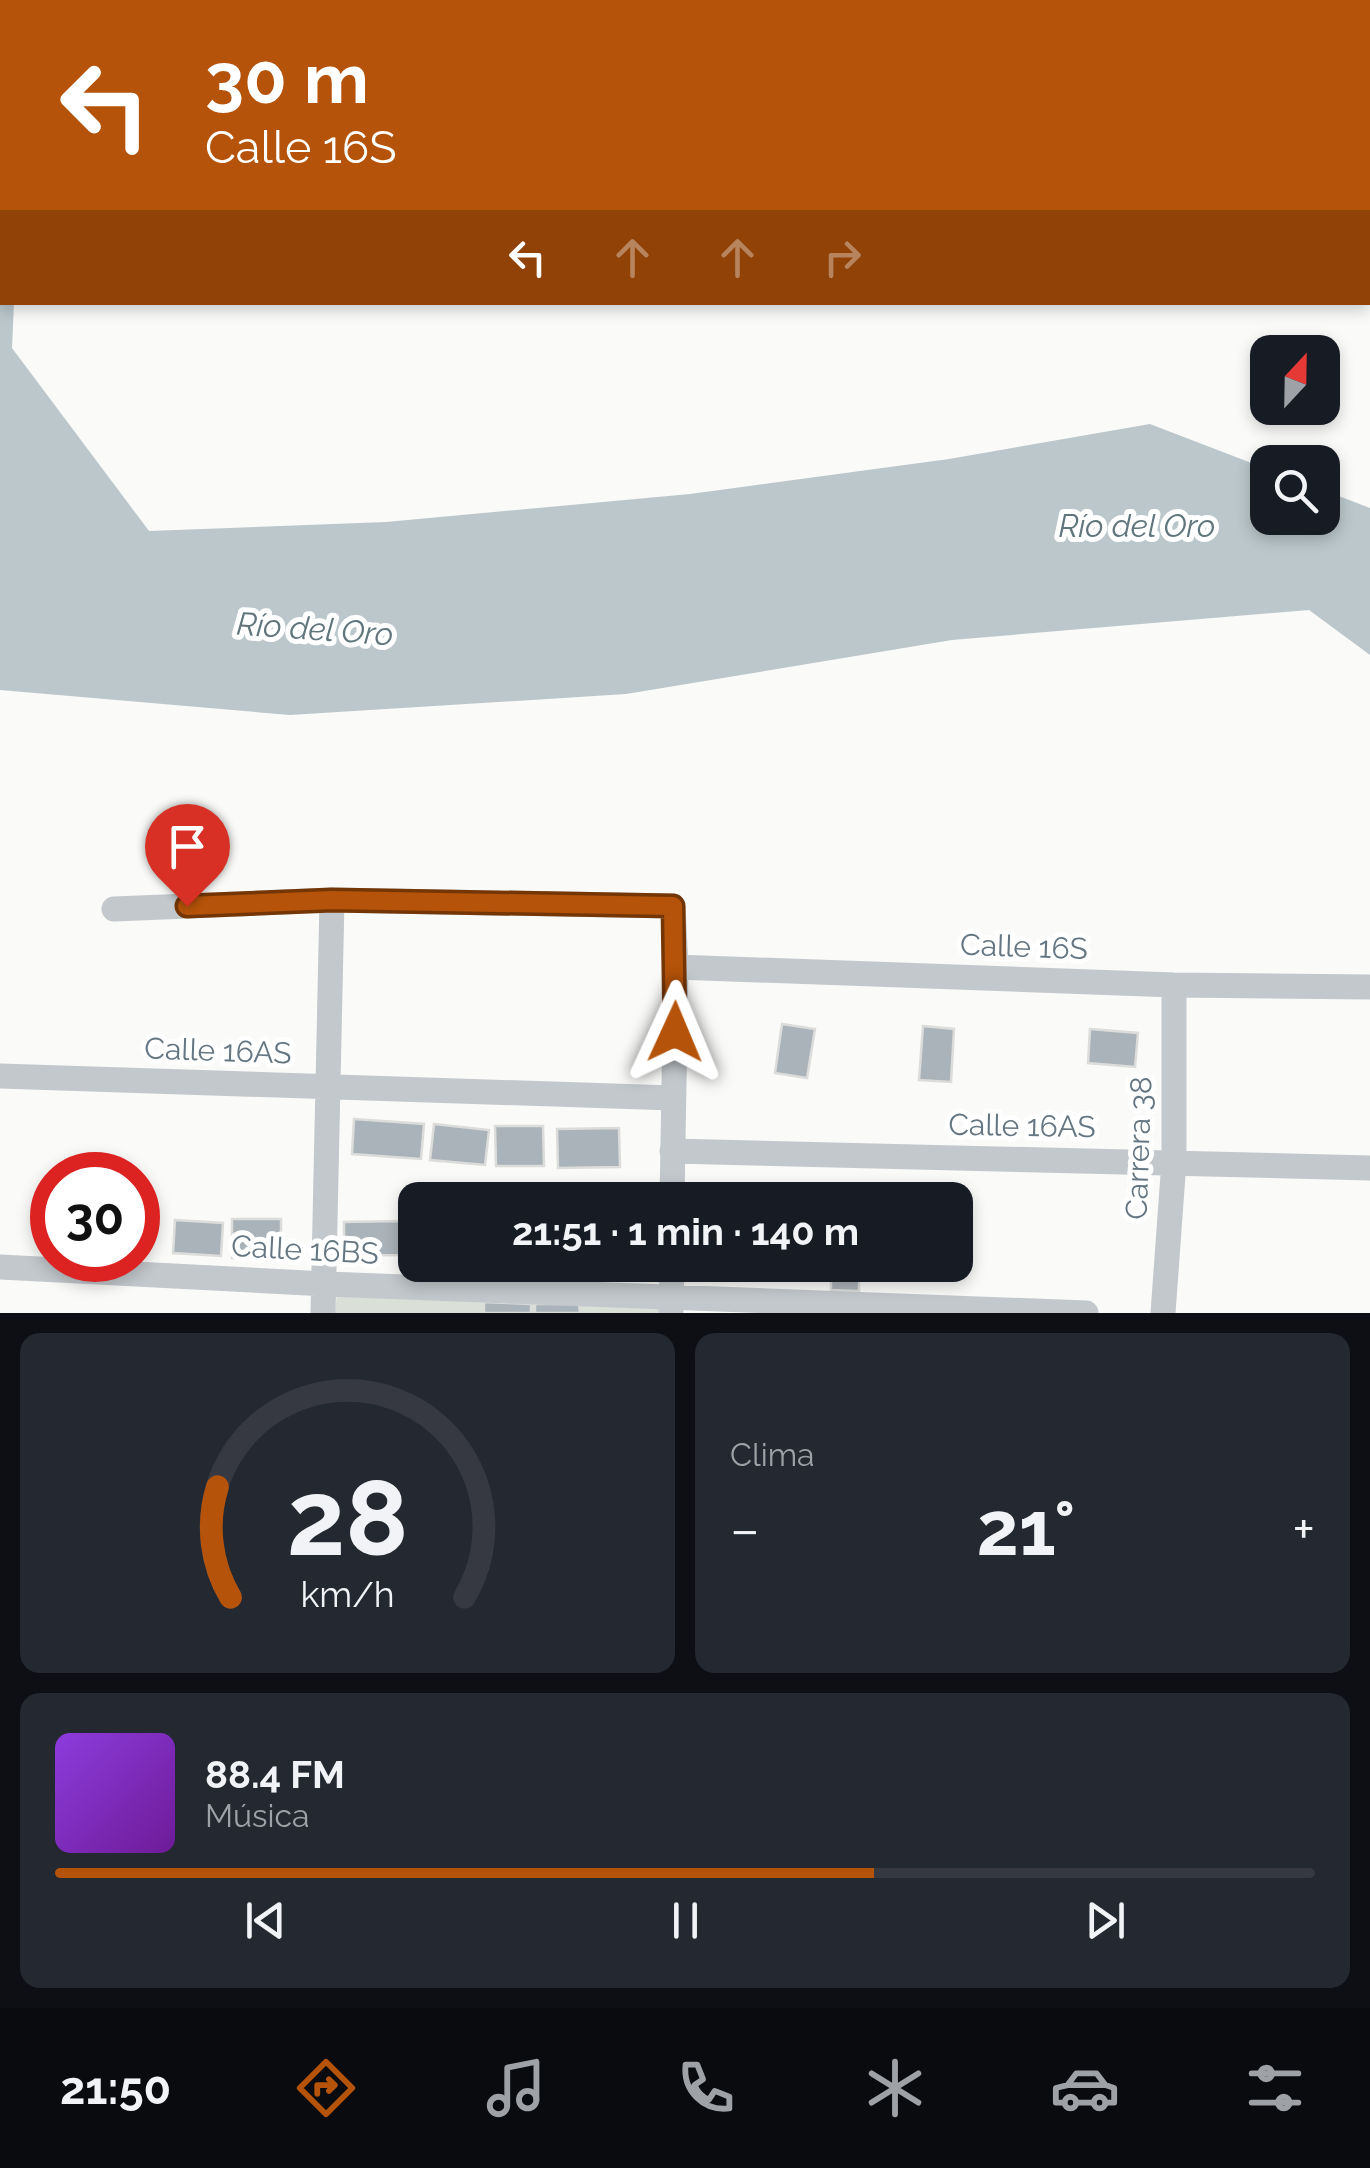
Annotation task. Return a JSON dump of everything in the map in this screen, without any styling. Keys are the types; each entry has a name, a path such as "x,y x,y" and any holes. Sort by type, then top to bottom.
{"street":[{"path":"323,1313 332,900"},
{"path":"114,909 332,900 673,906 676,967 672,1182"},
{"name":"Calle 16S","path":"676,967 1174,985 1370,987"},
{"name":"Carrera 38","path":"1163,1313 1174,1161 1174,985"},
{"name":"Calle 16AS","path":"0,1076 673,1098"},
{"name":"Calle 16AS","path":"672,1151 1370,1168"},
{"name":"Calle 16BS","path":"0,1267 671,1305 1086,1313"}],"shaded area":[{"path":"337,1293 660,1304 659,1313 335,1313"}],"water":[{"name":"Río del Oro","path":"0,305 14,305 12,348 149,531 386,522 690,494 949,459 1150,424 1250,462 1250,535 1340,535 1340,497 1370,508 1370,655 1309,610 952,640 626,694 290,715 0,690"}],"building":[{"path":"782,1024 815,1029 807,1078 775,1073"},
{"path":"923,1026 954,1029 951,1082 919,1080"},
{"path":"1090,1029 1138,1033 1135,1067 1088,1063"},
{"path":"354,1119 424,1124 421,1159 352,1154"},
{"path":"434,1124 489,1130 485,1165 430,1160"},
{"path":"495,1126 543,1126 544,1166 496,1166"},
{"path":"619,1128 620,1167 558,1168 557,1129"},
{"path":"232,1219 281,1219 281,1258 232,1258"},
{"path":"175,1220 223,1223 221,1256 173,1253"},
{"path":"398,1221 398,1255 344,1256 344,1222"},
{"path":"831,1282 859,1282 859,1291 831,1290"},
{"path":"484,1302 531,1304 531,1313 484,1313"},
{"path":"535,1304 579,1304 580,1313 535,1313"}],"route":[{"path":"187,906 332,900 673,906 675,1032"}]}
